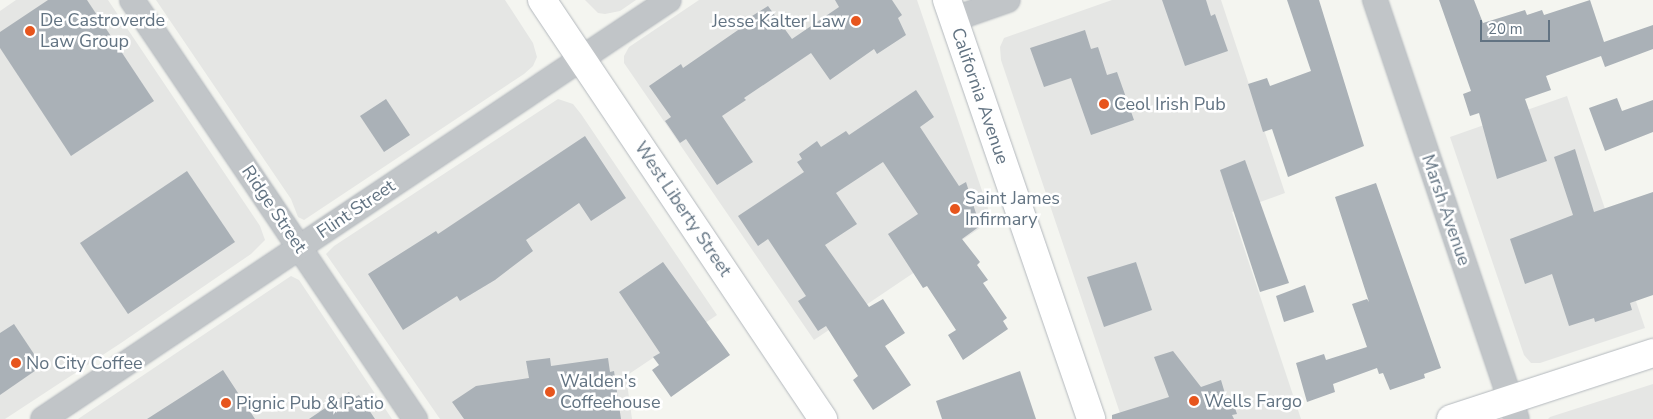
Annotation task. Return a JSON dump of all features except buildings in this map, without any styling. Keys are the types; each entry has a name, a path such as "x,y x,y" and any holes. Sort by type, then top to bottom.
{"main road":[{"name":"West Liberty Street","path":"542,0 823,419"},
{"name":"California Avenue","path":"950,9 1091,419"},
{"path":"1451,419 1514,409 1653,353"}],"street":[{"name":"Ridge Street","path":"132,0 415,419"},
{"name":"Flint Street","path":"43,419 669,0"},
{"path":"950,9 1008,0"},
{"name":"Marsh Avenue","path":"1375,0 1514,409"}],"shaded area":[{"path":"16,0 108,0 260,226 265,240 251,254 121,343 5,419 0,419 0,11"},
{"path":"156,0 505,0 533,43 537,57 533,66 524,74 304,220 298,217 291,199"},
{"path":"585,0 636,0 620,11 605,14 598,13"},
{"path":"699,0 917,0 992,220 814,340 624,63 624,56 629,47"},
{"path":"1112,0 1221,0 1285,193 1232,212 1301,419 1122,419 1001,60 1000,47 1004,38"},
{"path":"1567,96 1645,328 1540,363 1531,363 1524,355 1450,137"},
{"path":"558,99 573,104 581,114 717,315 626,376 632,419 440,419 326,254 334,246"},
{"path":"291,276 299,280 392,419 78,419"},
{"path":"1653,384 1653,419 1548,419 1550,417"}],"place":[{"name":"Jesse Kalter Law","path":"856,21"},
{"name":"De Castroverde Law Group","path":"30,31"},
{"name":"Ceol Irish Pub","path":"1104,104"},
{"name":"Saint James Infirmary","path":"955,209"},
{"name":"No City Coffee","path":"16,363"},
{"name":"Walden's Coffeehouse","path":"550,392"},
{"name":"Wells Fargo","path":"1194,401"},
{"name":"Pignic Pub & Patio","path":"226,403"}]}
